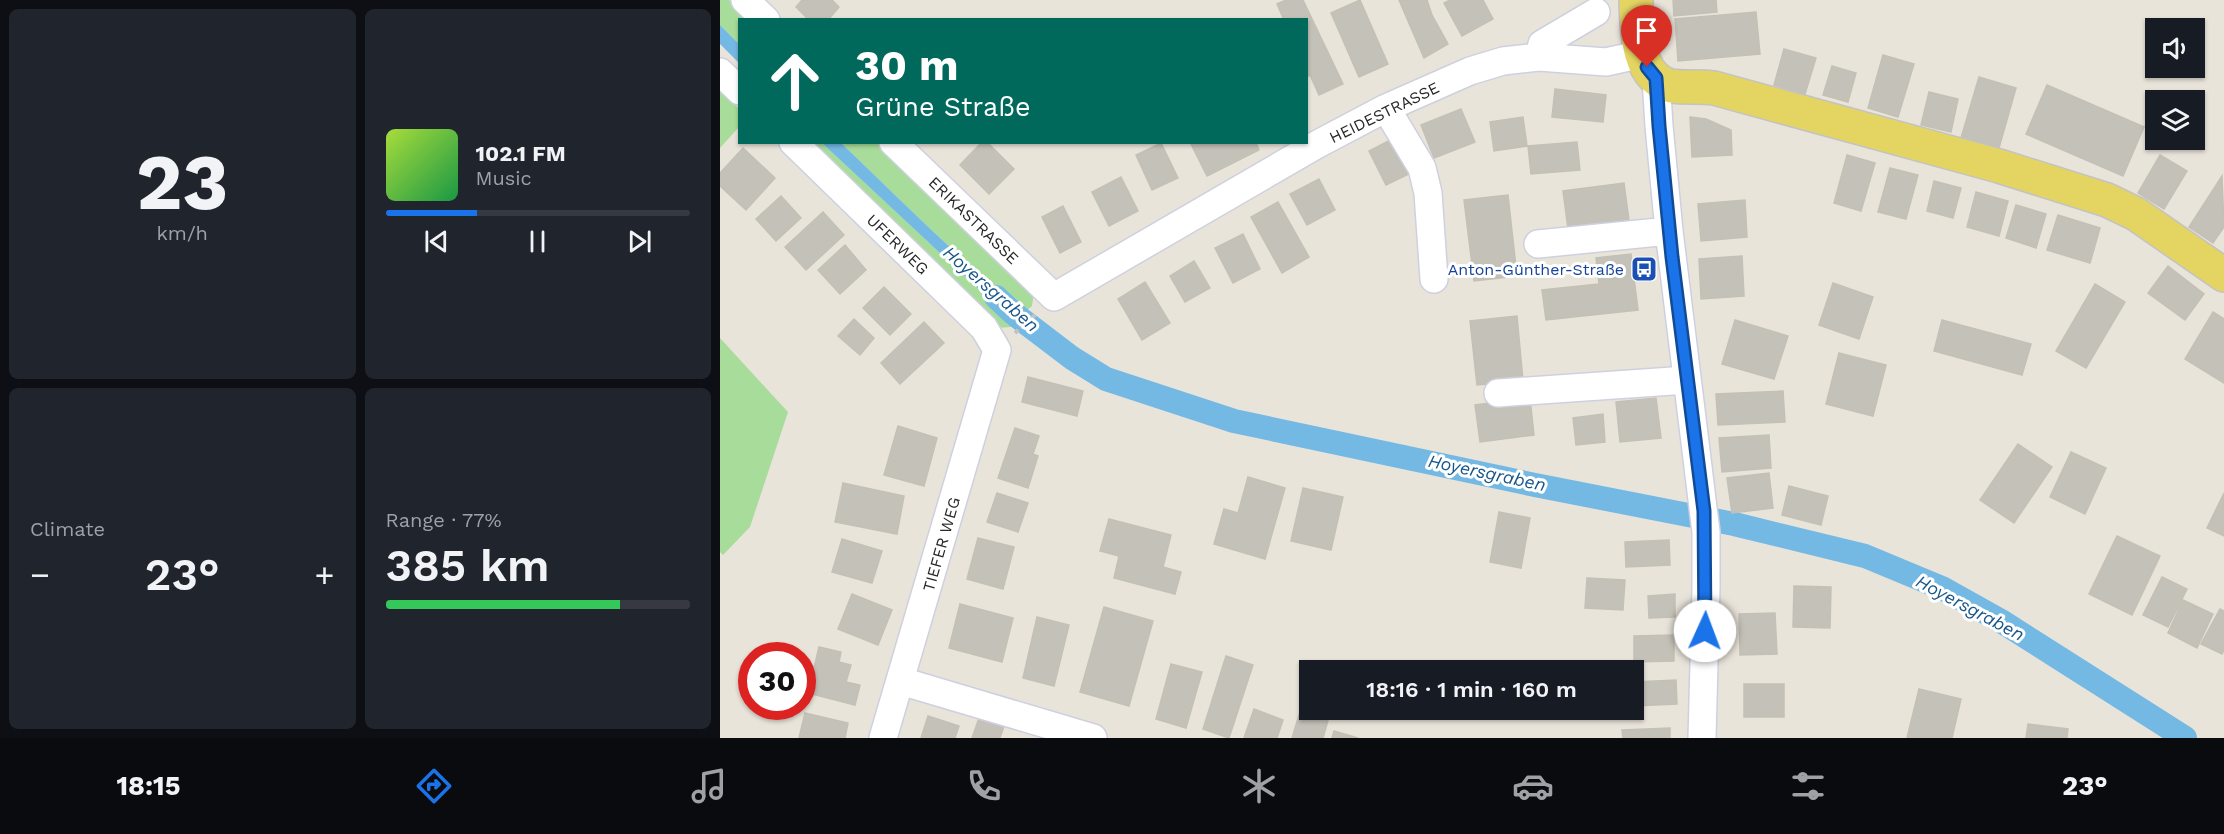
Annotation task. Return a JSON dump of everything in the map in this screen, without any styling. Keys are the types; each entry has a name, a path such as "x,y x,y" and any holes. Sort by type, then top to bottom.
{"main road":[{"path":"1636,0 1649,66 1671,86 1696,86 1725,91 1999,166 2107,200 2136,214 2224,275"}],"street":[{"path":"745,0 764,18"},
{"path":"1539,57 1542,44 1596,12"},
{"name":"HEIDESTRASSE","path":"1045,305 1316,145 1386,108 1470,71 1503,61 1539,57 1649,66"},
{"path":"1649,66 1659,126 1705,522 1706,588 1702,738"},
{"path":"720,72 738,89"},
{"path":"1386,108 1422,168 1428,193 1434,279"},
{"name":"UFERWEG","path":"795,144 984,328 1006,342"},
{"name":"ERIKASTRASSE","path":"895,144 1045,305"},
{"path":"1538,244 1670,231"},
{"name":"TIEFER WEG","path":"883,738 1006,342"},
{"path":"1498,393 1687,380"},
{"path":"901,681 1093,738"}],"path":[{"path":"1006,342 1045,305"}],"green space":[{"path":"720,0 729,0 748,18 738,18 738,43 720,25"},
{"path":"720,89 738,108 738,128 720,148"},
{"path":"805,144 823,144 1015,323 1011,327 998,328"},
{"path":"842,144 879,144 1034,292 1032,306 1026,311 931,230"},
{"path":"720,338 788,412 750,527 723,555 720,552"}],"water":[{"path":"720,25 738,43 738,62 720,44"},
{"path":"823,144 842,144 954,251 1026,311 1015,323"}],"building":[{"path":"802,0 832,0 839,7 830,18 807,18 796,7"},
{"path":"1286,0 1303,0 1343,84 1319,95 1310,75 1308,76 1308,18 1283,18 1277,4"},
{"path":"1360,0 1388,64 1359,77 1331,13"},
{"path":"1399,0 1427,0 1432,15 1448,44 1424,58"},
{"path":"1450,0 1483,0 1493,19 1462,36 1444,3"},
{"path":"1673,0 1716,0 1717,12 1674,16"},
{"path":"1756,12 1760,54 1678,61 1675,19"},
{"path":"1784,49 1816,58 1805,94 1774,85"},
{"path":"1883,55 1914,64 1898,117 1868,108"},
{"path":"1832,66 1856,73 1848,102 1823,95"},
{"path":"1979,77 2016,88 1999,148 1961,138"},
{"path":"2047,85 2144,127 2123,176 2026,134"},
{"path":"1555,89 1606,95 1603,122 1552,117"},
{"path":"1929,92 1958,99 1951,132 1921,125"},
{"path":"1461,109 1475,142 1434,158 1421,125"},
{"path":"1523,117 1527,146 1494,151 1490,122"},
{"path":"1690,117 1706,119 1731,130 1732,155 1692,157"},
{"path":"1396,137 1413,172 1386,185 1369,151"},
{"path":"1577,142 1580,170 1531,174 1528,146"},
{"path":"980,144 989,144 1014,169 989,194 960,165"},
{"path":"1161,144 1178,178 1152,190 1136,155"},
{"path":"1191,144 1257,144 1259,150 1207,176"},
{"path":"743,148 775,178 746,210 720,186 720,173"},
{"path":"1847,155 1875,163 1861,211 1834,203"},
{"path":"2160,155 2187,171 2164,209 2138,193"},
{"path":"1890,168 1918,175 1906,219 1878,212"},
{"path":"2222,176 2224,227 2213,243 2189,227"},
{"path":"1121,177 1138,211 1109,226 1092,192"},
{"path":"1319,179 1335,210 1307,225 1290,194"},
{"path":"1934,181 1961,188 1953,218 1927,211"},
{"path":"1624,183 1630,228 1569,237 1563,191"},
{"path":"1976,192 2008,201 1999,236 1967,227"},
{"path":"1508,195 1517,276 1474,281 1464,200"},
{"path":"781,196 801,218 776,241 756,219"},
{"path":"1745,200 1747,237 1701,241 1698,204"},
{"path":"1278,202 1309,257 1282,273 1251,217"},
{"path":"2016,205 2046,214 2036,248 2006,238"},
{"path":"1063,206 1081,242 1060,253 1042,217"},
{"path":"823,212 844,235 806,270 785,247"},
{"path":"2058,215 2100,228 2090,263 2047,250"},
{"path":"1243,234 1260,269 1233,283 1215,248"},
{"path":"845,245 866,270 840,294 818,270"},
{"path":"1631,254 1638,310 1546,320 1542,290 1599,284 1596,258"},
{"path":"1742,256 1744,296 1701,299 1699,259"},
{"path":"1194,261 1210,288 1185,302 1170,276"},
{"path":"2168,266 2204,294 2185,320 2148,293"},
{"path":"1145,282 1170,323 1142,340 1118,299"},
{"path":"1833,283 1873,297 1859,339 1819,325"},
{"path":"2095,284 2125,302 2086,368 2056,351"},
{"path":"884,287 911,314 890,335 863,308"},
{"path":"2213,312 2224,319 2224,383 2185,359"},
{"path":"1517,316 1523,381 1477,385 1470,321"},
{"path":"854,319 874,338 860,355 838,336"},
{"path":"1735,320 1788,336 1774,379 1722,364"},
{"path":"1942,320 2031,344 2022,375 1934,351"},
{"path":"924,322 944,343 900,384 881,363"},
{"path":"1839,353 1886,365 1873,416 1826,404"},
{"path":"1028,377 1083,391 1077,416 1022,402"},
{"path":"1783,391 1785,422 1718,425 1716,394"},
{"path":"1530,398 1534,435 1480,442 1475,405"},
{"path":"1656,398 1661,438 1620,442 1616,402"},
{"path":"1603,414 1605,442 1576,445 1573,418"},
{"path":"898,426 937,438 924,486 884,475"},
{"path":"1015,428 1039,436 1033,454 1038,456 1028,488 998,478"},
{"path":"1769,435 1771,468 1722,472 1719,438"},
{"path":"2018,444 2052,467 2014,523 1980,500"},
{"path":"2071,452 2106,468 2085,514 2050,497"},
{"path":"1769,473 1773,508 1732,513 1727,478"},
{"path":"1248,477 1285,488 1265,559 1214,544 1224,509 1238,513"},
{"path":"843,483 904,496 897,534 835,522"},
{"path":"1789,486 1828,496 1821,525 1782,515"},
{"path":"1303,488 1343,497 1331,550 1291,541"},
{"path":"997,493 1028,503 1018,532 987,522"},
{"path":"2224,493 2224,536 2207,528"},
{"path":"1499,512 1530,518 1521,568 1490,562"},
{"path":"1109,519 1171,535 1163,567 1181,572 1175,594 1114,578 1119,556 1100,551"},
{"path":"2117,536 2160,556 2132,615 2089,594"},
{"path":"978,538 1014,547 1003,589 967,579"},
{"path":"842,539 882,551 872,583 832,572"},
{"path":"1669,540 1670,565 1626,567 1625,542"},
{"path":"2162,577 2187,589 2168,627 2143,615"},
{"path":"1587,578 1625,580 1623,610 1585,608"},
{"path":"1794,586 1831,587 1830,628 1793,627"},
{"path":"852,594 892,610 878,645 838,629"},
{"path":"1675,594 1675,617 1649,618 1648,596"},
{"path":"2183,600 2213,614 2197,648 2168,633"},
{"path":"960,604 1013,618 1002,662 949,648"},
{"path":"1104,607 1153,621 1129,706 1080,692"},
{"path":"2220,609 2224,611 2224,650 2222,654 2201,644"},
{"path":"1775,613 1777,654 1740,655 1739,614"},
{"path":"1037,617 1069,625 1054,686 1023,678"},
{"path":"1674,635 1674,661 1634,660 1634,636"},
{"path":"819,647 841,652 839,662 851,665 846,682 860,685 855,705 816,695 816,660"},
{"path":"1226,656 1253,665 1229,738 1203,729"},
{"path":"1171,664 1202,672 1186,728 1156,719"},
{"path":"1676,680 1677,704 1644,706 1644,682"},
{"path":"1744,684 1784,684 1784,717 1744,717"},
{"path":"1919,689 1961,699 1952,738 1907,738"},
{"path":"1254,709 1283,720 1277,738 1244,738"},
{"path":"1299,715 1299,720 1328,720 1323,738 1292,738"},
{"path":"816,716 848,723 845,738 799,738 803,720 816,720"},
{"path":"928,716 959,726 955,738 921,738"},
{"path":"979,718 1004,726 1000,738 972,738"},
{"path":"2028,724 2068,729 2067,738 2026,738"},
{"path":"1670,728 1670,738 1623,738 1622,730"},
{"path":"1334,731 1358,738 1332,738"}],"waterway":[{"name":"Hoyersgraben","path":"996,297 1013,313 1072,358 1106,379 1234,421 1535,485 1734,524 1865,556 1942,588 2001,621 2185,738"}],"place":[{"name":"Anton-Günther-Straße","path":"1644,269"}],"route":[{"path":"1647,67 1656,78 1672,257 1704,511 1706,532 1705,631"}]}
